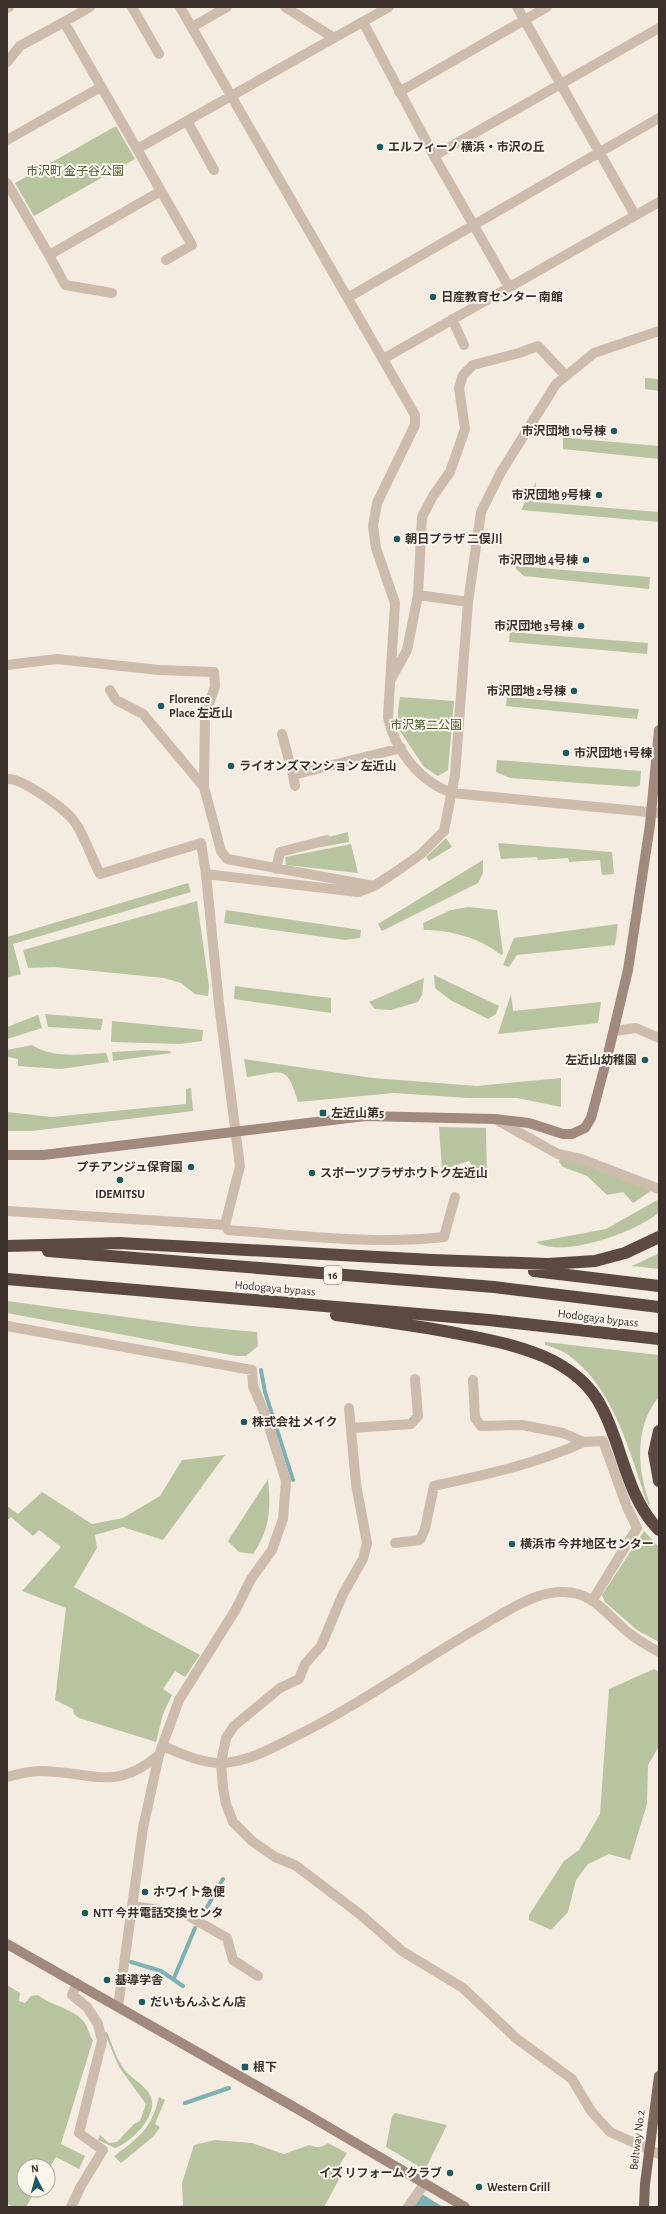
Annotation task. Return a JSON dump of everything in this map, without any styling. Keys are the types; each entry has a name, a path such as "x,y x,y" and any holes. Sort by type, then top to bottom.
{"highway":[{"path":"7,1247 119,1243 432,1260 548,1264 595,1261 625,1253 659,1237"},
{"name":"Hodogaya bypass","path":"7,1247 494,1287 659,1307"},
{"path":"432,1260 659,1286"},
{"name":"Hodogaya bypass","path":"7,1279 489,1320 659,1339"},
{"path":"216,1297 439,1330 525,1349 550,1359 570,1371 588,1389 603,1409 641,1506 659,1530"},
{"path":"659,1431 654,1453 659,1481"}],"main road":[{"name":"Beltway No.2","path":"644,2207 645,2184 658,2080"}],"street":[{"path":"7,62 20,46 90,7"},
{"path":"132,7 160,54"},
{"path":"180,7 349,297 382,359 415,415 415,425 377,503 373,526 376,548 395,603 390,653 391,680 388,717 391,732 410,763 422,775 442,789 452,793 655,812"},
{"path":"192,27 227,7"},
{"path":"285,7 334,38"},
{"path":"137,149 389,7"},
{"path":"517,7 635,215"},
{"path":"399,92 547,7"},
{"path":"64,22 192,245 166,260"},
{"path":"363,22 434,156 509,287"},
{"path":"434,156 659,28"},
{"path":"7,140 101,87"},
{"path":"349,297 659,118"},
{"path":"187,121 214,170"},
{"path":"7,183 10,197 49,255 65,285 112,293"},
{"path":"49,255 161,191"},
{"path":"382,359 659,202"},
{"path":"452,319 464,341 464,345"},
{"path":"206,874 344,892 358,892 374,886 422,854 444,832 452,793 468,602 481,512 501,472 553,389 594,353 659,331"},
{"path":"391,680 407,650 418,595 422,518 433,496 450,472 465,429 459,388 467,365 473,365 519,353 538,346 566,376"},
{"path":"418,595 468,602"},
{"path":"7,665 57,659 98,666 214,672 215,686 204,717 204,788 221,850 227,859 374,886"},
{"path":"110,690 116,700 143,714 204,788"},
{"path":"7,1154 43,1155 365,1116 495,1119 529,1123 563,1134 572,1134 585,1128 591,1118 614,1031 628,970 655,812 659,730"},
{"path":"282,734 295,786"},
{"path":"293,775 401,748"},
{"path":"7,779 14,778 36,790 73,820 100,874 201,843 206,874 219,1004 240,1166 225,1225 228,1230 322,1237 424,1240 444,1237 455,1197"},
{"path":"276,869 280,852 327,840"},
{"path":"614,1031 636,1028 659,1038"},
{"path":"495,1119 558,1154 581,1159 659,1189"},
{"path":"7,1211 225,1225"},
{"path":"7,1326 252,1370 253,1386 265,1414 286,1481 283,1519 272,1550 251,1579 236,1609 179,1700 160,1751 143,1828 118,2007"},
{"path":"351,1428 411,1424 418,1416 415,1379"},
{"path":"473,1380 475,1418 481,1426 522,1425 563,1433 584,1442"},
{"path":"349,1408 356,1484 369,1543 364,1559 344,1594 321,1646 305,1664 299,1679 280,1688 234,1726 226,1738 221,1763 226,1804 233,1822 252,1841 275,1856 295,1865 361,1915 402,1951 463,1988 517,2039 572,2079 590,2111 610,2132 659,2154"},
{"path":"396,1543 420,1540 426,1529 434,1486 493,1473 553,1456 584,1442 603,1441 627,1507 637,1528 592,1601"},
{"path":"160,1751 199,1760 221,1763 259,1755 339,1714 435,1654 526,1600 544,1595 561,1593 578,1594 592,1601 632,1636 659,1652"},
{"path":"7,1777 39,1771 117,1778 145,1767 160,1751"},
{"path":"133,1906 185,1914 202,1922 227,1938 233,1960 258,1976"},
{"path":"7,1944 465,2207"},
{"path":"71,2207 81,2186 103,2150 79,2133 102,2041 98,2024 87,2007 72,1995 77,1983"},
{"path":"408,2207 425,2183"}],"green space":[{"name":"市沢町 金子谷公園","path":"116,126 135,159 34,216 15,183"},
{"path":"645,378 659,379 659,391 645,389"},
{"path":"563,432 568,432 568,438 659,446 659,459 563,449"},
{"path":"536,482 535,502 659,512 659,522 521,510"},
{"path":"516,566 650,577 649,589 524,576 516,569"},
{"path":"510,632 648,643 647,654 509,642"},
{"name":"市沢第二公園","path":"400,697 454,701 448,770 438,776 424,767 398,728"},
{"path":"507,697 639,709 637,719 506,706"},
{"path":"497,760 641,771 640,785 636,787 510,778 496,772"},
{"path":"348,832 349,842 284,854 283,849"},
{"path":"446,838 452,847 429,861 426,857"},
{"path":"498,843 612,852 614,874 602,875 600,860 569,862 568,858 538,860 537,857 501,859"},
{"path":"351,844 358,873 286,865 285,857"},
{"path":"483,860 483,873 478,883 382,931 378,924"},
{"path":"188,883 191,892 13,944 21,974 7,978 7,937"},
{"path":"197,901 209,986 208,996 195,994 181,983 164,978 54,967 28,968 23,950"},
{"path":"468,907 497,910 503,953 501,955 484,944 465,936 455,933 424,930 423,923 451,910"},
{"path":"226,910 361,930 360,938 345,940 224,923"},
{"path":"618,924 615,945 517,955 509,967 503,965 514,938"},
{"path":"434,975 499,1006 496,1014 488,1019 452,1001 435,988"},
{"path":"424,978 422,995 418,1002 391,1010 375,1009 369,1002"},
{"path":"235,986 331,998 331,1013 234,999"},
{"path":"511,994 513,1011 601,1002 598,1023 498,1034"},
{"path":"45,1014 103,1019 101,1030 48,1027"},
{"path":"38,1015 42,1028 7,1039 7,1027"},
{"path":"112,1021 203,1030 202,1041 180,1044 111,1042"},
{"path":"32,1045 58,1054 77,1055 106,1053 109,1062 61,1069 18,1066 18,1059 7,1058 7,1050"},
{"path":"147,1050 170,1051 171,1053 113,1061 112,1052"},
{"path":"244,1059 373,1078 477,1086 561,1078 561,1107 517,1098 468,1098 394,1093 298,1102 290,1081 286,1076 282,1073 276,1072 247,1077"},
{"path":"191,1088 193,1111 32,1131 7,1131 7,1112 52,1117 186,1104 186,1089"},
{"path":"439,1127 486,1128 487,1177 481,1178 469,1161 442,1170"},
{"path":"561,1156 654,1189 633,1203 623,1192 607,1195 587,1176 563,1167 559,1162"},
{"path":"659,1199 659,1212 649,1220 617,1235 599,1241 563,1247 548,1246 536,1242 606,1229"},
{"path":"659,1253 659,1269 632,1266 657,1254"},
{"path":"7,1301 192,1326 257,1332 258,1346 246,1356 236,1356 7,1313"},
{"path":"545,1342 659,1355 659,1397 645,1421 640,1449 642,1477 650,1504 648,1505 627,1443 618,1422 609,1403 597,1384 583,1368 567,1354 545,1345"},
{"path":"225,1455 163,1540 123,1527 95,1535 97,1548 74,1587 200,1655 185,1677 175,1671 163,1689 172,1695 163,1714 156,1742 79,1718 74,1714 73,1709 55,1700 66,1608 22,1591 61,1547 39,1530 33,1536 11,1517 7,1520 7,1506 18,1514 42,1492 92,1524 123,1518 160,1496 182,1460"},
{"path":"268,1479 269,1509 263,1536 253,1554 239,1552 228,1541"},
{"path":"644,1531 659,1547 659,1642 637,1630 605,1602 602,1595"},
{"path":"654,1669 659,1672 659,1746 648,1765 647,1804 630,1860 609,1854 588,1864 576,1880 568,1912 551,1930 529,1920 529,1915 564,1861 579,1850 600,1814 609,1689"},
{"path":"7,1985 20,1993 19,2001 25,2003 31,1996 38,1995 49,2002 69,2010 85,2023 93,2040 61,2144 85,2156 79,2169 56,2157 16,2158 16,2198 31,2198 26,2207 13,2207 7,2203"},
{"path":"104,2032 107,2032 121,2065 130,2076 146,2089 151,2097 152,2104 151,2112 142,2128 128,2141 115,2148 98,2140 100,2135 109,2143 117,2142 134,2124 140,2121 146,2104 119,2067"},
{"path":"159,2097 165,2100 155,2124 160,2127 153,2137 121,2163 114,2156 131,2144 148,2125 153,2117"},
{"path":"395,2113 447,2125 425,2170 386,2147 392,2116"},
{"path":"215,2140 252,2143 284,2154 309,2145 319,2147 328,2143 347,2153 338,2168 343,2172 324,2207 181,2207 183,2205 182,2183 194,2145"}],"water":[{"path":"422,2194 443,2207 413,2207"}],"waterway":[{"path":"261,1370 265,1392 293,1480"},
{"path":"202,1916 223,1879"},
{"path":"174,1978 195,1928"},
{"path":"131,1962 161,1971 183,1986"},
{"path":"185,2103 229,2088"}],"place":[{"name":"エルフィーノ 横浜・市沢の丘","path":"380,147"},
{"name":"日産教育センター 南館","path":"433,297"},
{"name":"市沢団地 10号棟","path":"614,431"},
{"name":"市沢団地 9号棟","path":"599,495"},
{"name":"朝日プラザ 二俣川","path":"397,539"},
{"name":"市沢団地 4号棟","path":"586,560"},
{"name":"市沢団地 3号棟","path":"581,626"},
{"name":"市沢団地 2号棟","path":"574,691"},
{"name":"Florence Place 左近山","path":"161,706"},
{"name":"市沢団地 1号棟","path":"566,753"},
{"name":"ライオンズマンション 左近山","path":"231,766"},
{"name":"左近山幼稚園","path":"645,1060"},
{"name":"左近山第5","path":"323,1113"},
{"name":"プチアンジュ保育園","path":"191,1167"},
{"name":"スポーツプラザホウトク左近山","path":"312,1173"},
{"name":"IDEMITSU","path":"120,1180"},
{"name":"株式会社 メイク","path":"244,1422"},
{"name":"横浜市 今井地区センター","path":"512,1544"},
{"name":"ホワイト急便","path":"145,1892"},
{"name":"NTT 今井電話交換センタ","path":"85,1913"},
{"name":"基導学舎","path":"107,1980"},
{"name":"だいもんふとん店","path":"142,2002"},
{"name":"根下","path":"245,2067"},
{"name":"イズ リフォーム クラブ","path":"450,2173"},
{"name":"Western Grill","path":"479,2187"}]}
